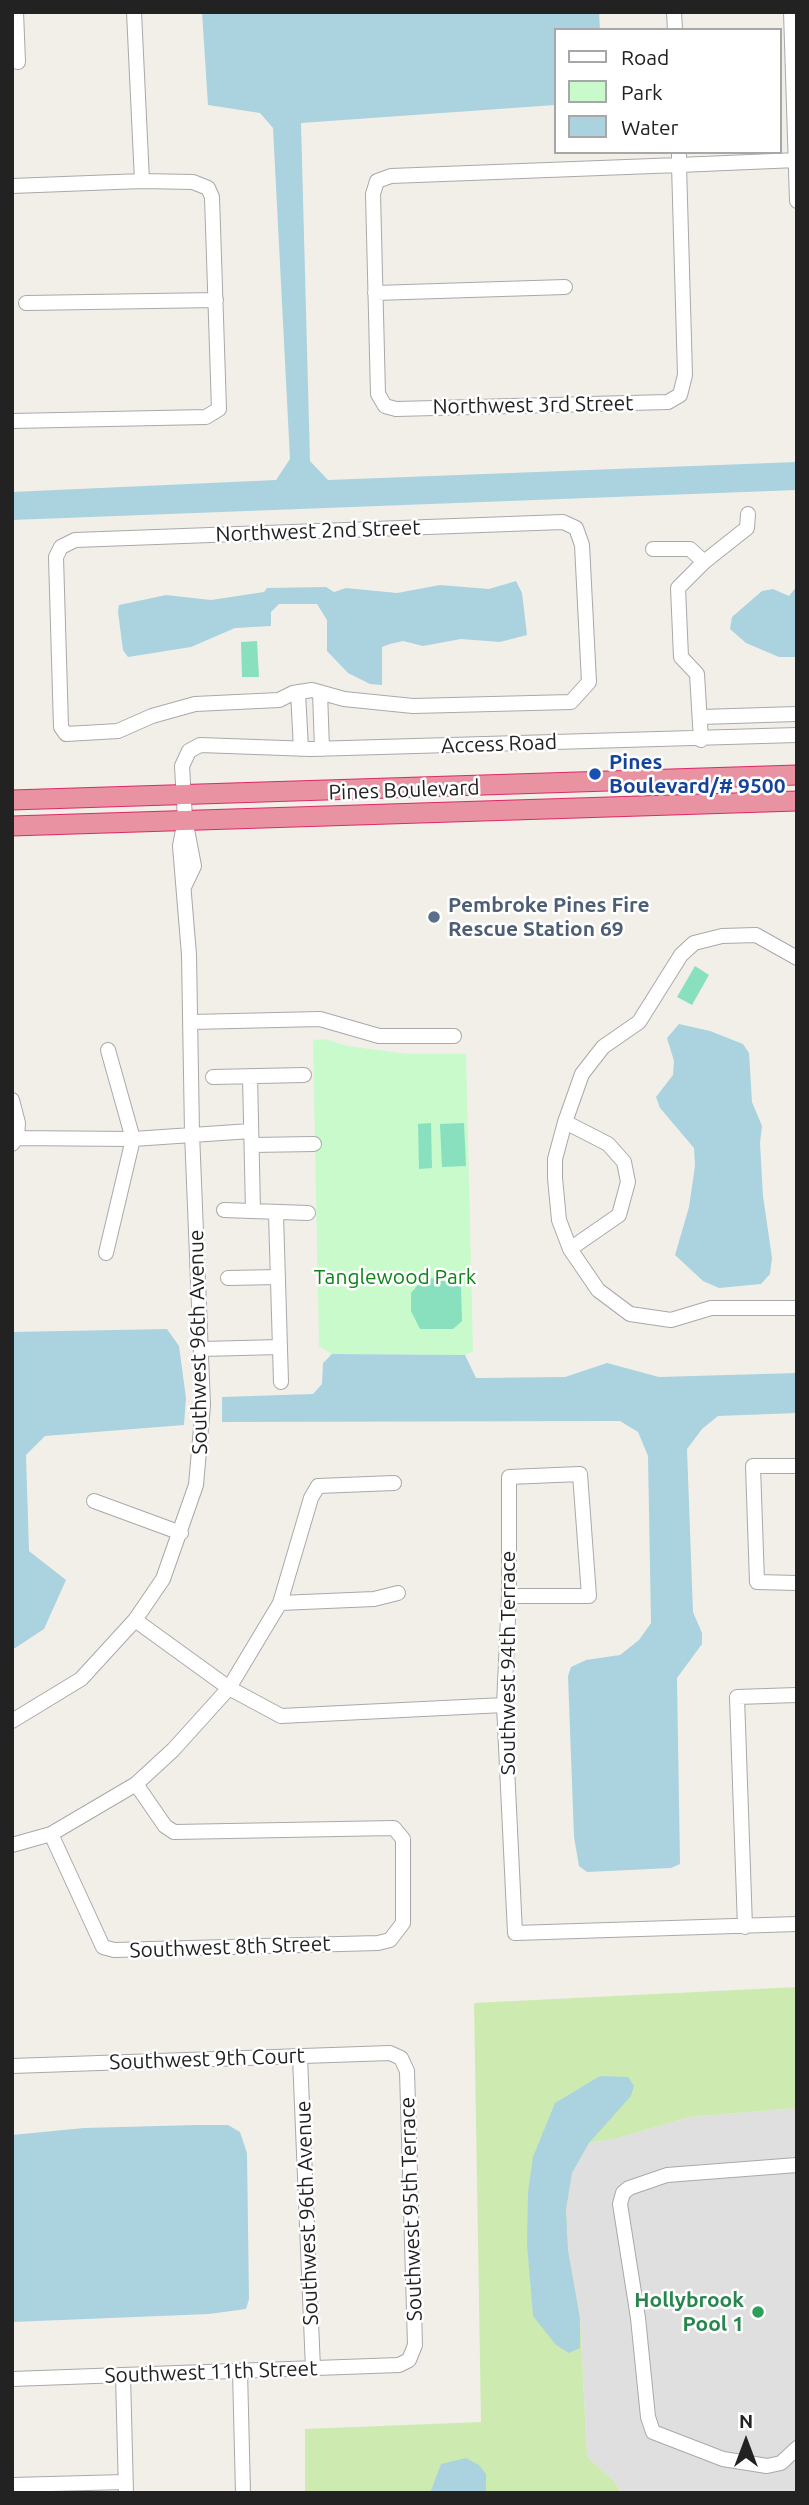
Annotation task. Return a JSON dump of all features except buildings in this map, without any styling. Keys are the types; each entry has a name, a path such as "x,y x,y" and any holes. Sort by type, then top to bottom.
{"highway":[{"name":"Pines Boulevard","path":"12,800 797,775"},
{"path":"12,809 48,799"},
{"name":"Pines Boulevard","path":"12,826 797,801"}],"street":[{"path":"16,12 18,62"},
{"path":"134,12 142,181"},
{"path":"791,12 797,201"},
{"path":"565,288 375,293 373,194 377,181 391,176 679,158 796,160"},
{"name":"Northwest 3rd Street","path":"375,293 378,394 385,406 396,409 668,402 680,394 685,375 679,158"},
{"path":"12,186 142,181 193,182 208,188 212,197 219,409 206,417 12,421"},
{"path":"26,303 216,300"},
{"path":"701,740 697,674 681,657 678,588 704,562 747,528 748,514"},
{"name":"Northwest 2nd Street","path":"298,692 279,700 195,704 152,716 118,731 66,734 61,727 56,557 61,547 75,540 192,535 563,522 576,527 583,545 589,682 578,698 571,702 413,706 344,699 320,692"},
{"path":"653,549 690,549 704,562"},
{"path":"301,749 298,692 320,692 322,749"},
{"path":"701,717 797,714"},
{"name":"Access Road","path":"200,745 322,749 797,736"},
{"name":"Southwest 96th Avenue","path":"12,1721 81,1679 135,1620 163,1579 181,1533 200,1465 204,1405 184,888 194,866 185,819 182,766 184,758 200,745"},
{"path":"450,786 451,811"},
{"path":"797,958 756,935 722,936 694,943 681,955 639,1022 603,1046 590,1062 573,1095 555,1159 555,1194 559,1220 570,1249 598,1290 630,1314 671,1321 711,1308 797,1308"},
{"path":"191,1022 320,1019 379,1036 454,1036"},
{"path":"106,1253 133,1139 108,1050"},
{"path":"214,1077 304,1075"},
{"path":"250,1076 253,1209"},
{"path":"12,1100 18,1122 14,1140 133,1139 192,1133 314,1144"},
{"path":"565,1122 608,1144 624,1162 628,1182 620,1215 570,1249"},
{"path":"224,1210 253,1209 276,1214 308,1213"},
{"path":"276,1214 281,1382"},
{"path":"228,1278 278,1277"},
{"path":"202,1349 280,1347"},
{"path":"797,1466 754,1468 757,1581 797,1583"},
{"name":"Southwest 94th Terrace","path":"509,1596 589,1596 580,1474 509,1477 509,1596 504,1705 515,1933 746,1927"},
{"path":"12,1845 51,1834 136,1784 173,1750 229,1688 281,1603 311,1498 318,1486 394,1483"},
{"path":"94,1501 181,1533"},
{"path":"281,1603 374,1599 398,1593"},
{"path":"135,1620 229,1688 281,1716 504,1705"},
{"path":"797,1695 737,1697 746,1927 797,1924"},
{"name":"Southwest 8th Street","path":"51,1834 103,1947 114,1950 378,1943 396,1935 403,1923 403,1839 394,1828 174,1832 165,1826 136,1784"},
{"name":"Southwest 9th Court","path":"12,2066 390,2053 401,2058"},
{"name":"Southwest 96th Avenue","path":"300,2057 313,2370"},
{"name":"Southwest 95th Terrace","path":"401,2058 407,2071 415,2317 415,2345 409,2360"},
{"path":"797,2165 667,2175 629,2188 623,2193 620,2204 638,2318 648,2417 653,2432 723,2459 767,2466 781,2463 797,2448"},
{"name":"Southwest 11th Street","path":"12,2379 313,2370 399,2365 409,2360"},
{"path":"240,2371 243,2493"},
{"path":"12,2485 125,2488 123,2375"}],"shaded area":[{"path":"797,2108 797,2493 621,2493 614,2481 587,2457 580,2318 568,2250 566,2209 572,2173 589,2143 618,2138 690,2117"}],"green space":[{"path":"257,641 259,677 242,677 241,642"},
{"path":"695,966 709,975 692,1005 677,997"},
{"name":"Tanglewood Park","path":"325,1039 347,1046 408,1054 466,1054 473,1351 465,1355 332,1354 319,1346 313,1040"},
{"path":"431,1123 432,1168 419,1169 418,1124"},
{"path":"464,1123 466,1166 442,1167 440,1124"},
{"path":"435,1278 461,1286 462,1321 453,1329 420,1329 411,1311 411,1293 423,1279"},
{"path":"797,1987 797,2108 690,2117 618,2138 589,2143 572,2173 566,2209 568,2250 580,2318 587,2457 614,2481 621,2493 305,2493 305,2429 481,2422 474,2003"}],"water":[{"path":"202,12 599,12 600,28 554,28 554,105 301,123 310,461 328,480 797,462 797,490 12,520 12,492 276,480 290,459 273,128 260,113 208,105"},
{"path":"516,581 522,593 527,635 500,642 461,639 423,646 403,641 390,644 382,647 382,685 370,684 348,673 327,651 327,620 317,604 279,604 271,612 271,626 235,628 191,647 128,657 123,650 118,612 119,605 166,595 211,600 264,592 267,588 326,587 334,592 346,588 397,593 440,585 489,589"},
{"path":"797,586 797,657 779,657 746,643 730,629 732,617 762,591 773,589 789,596"},
{"path":"679,1024 710,1031 743,1044 749,1053 752,1102 762,1126 760,1143 763,1196 772,1258 770,1274 761,1284 719,1288 703,1281 675,1255 689,1207 695,1166 694,1148 660,1108 656,1097 673,1075 674,1061 667,1038"},
{"path":"167,1329 179,1346 186,1398 184,1425 45,1436 26,1455 29,1551 66,1580 44,1629 12,1650 12,1332"},
{"path":"332,1354 465,1355 476,1378 565,1377 607,1363 659,1377 797,1373 797,1413 718,1416 702,1429 687,1449 693,1612 702,1633 702,1644 677,1678 680,1864 671,1868 587,1872 579,1866 574,1837 568,1676 571,1667 586,1660 620,1655 639,1640 651,1623 648,1456 638,1432 620,1421 222,1422 222,1397 313,1394 322,1384 323,1363"},
{"path":"600,2076 628,2077 634,2086 631,2096 589,2143 572,2173 566,2210 568,2250 580,2318 580,2348 569,2353 556,2345 533,2316 527,2244 528,2192 533,2157 555,2103"},
{"path":"228,2125 240,2132 247,2153 249,2299 246,2309 209,2314 12,2322 12,2135 84,2128"},
{"path":"466,2458 479,2465 486,2474 486,2493 430,2493 441,2464"}],"place":[{"name":"Pines Boulevard/# 9500","path":"595,774"},
{"name":"Pembroke Pines Fire Rescue Station 69","path":"434,917"},
{"name":"Hollybrook Pool 1","path":"758,2312"}]}
